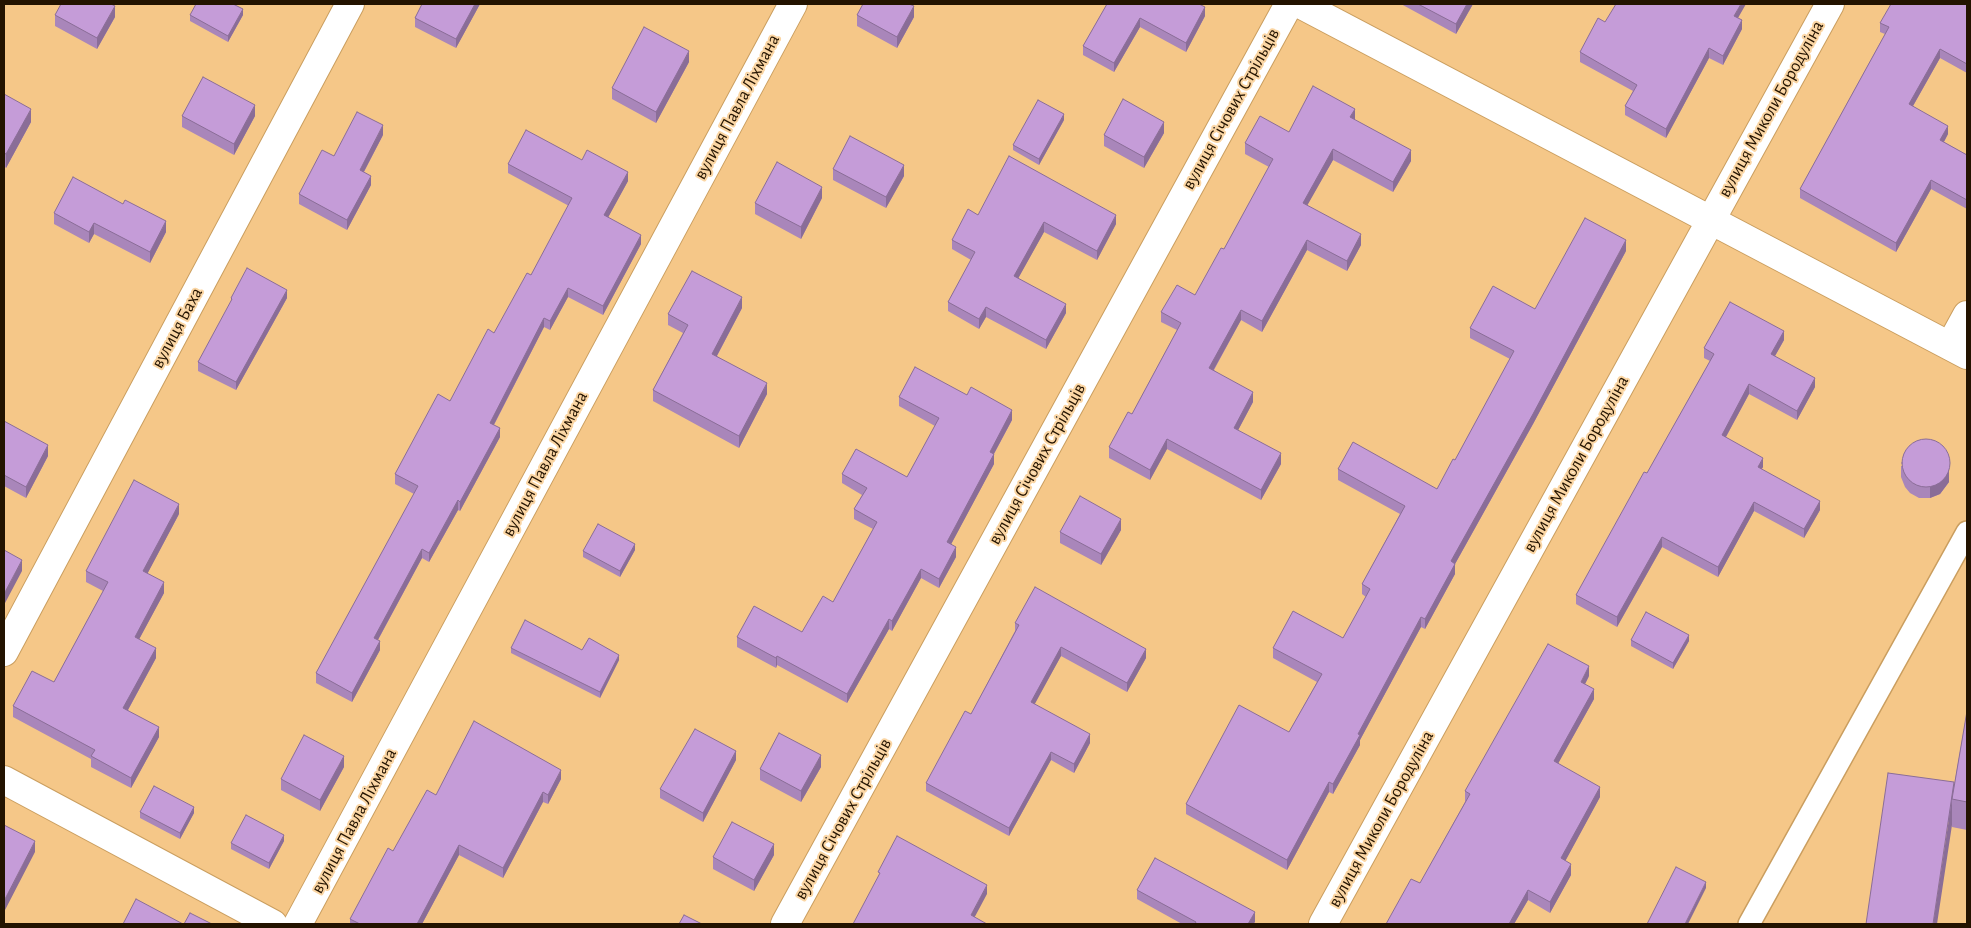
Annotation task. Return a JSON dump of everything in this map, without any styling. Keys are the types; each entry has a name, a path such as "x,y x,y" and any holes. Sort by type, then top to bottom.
{"street":[{"name":"вулиця Баха","path":"4,652 350,4"},
{"name":"вулиця Павла Ліхмана","path":"298,924 793,4"},
{"name":"вулиця Січових Стрільців","path":"785,924 1289,4"},
{"path":"1300,4 1958,350 1967,315"},
{"name":"вулиця Миколи Бородуліна","path":"1323,924 1830,4"},
{"path":"4,780 273,924"}],"lane":[{"path":"1748,924 1967,532"}],"building":[{"path":"61,4 111,4 115,6 97,38 55,15"},
{"path":"196,4 233,4 243,9 228,36 190,15"},
{"path":"422,4 475,4 456,39 415,18"},
{"path":"863,4 909,4 914,6 897,37 857,15"},
{"path":"1107,4 1199,4 1205,7 1186,43 1140,18 1114,63 1083,46"},
{"path":"1418,4 1467,4 1456,24"},
{"path":"1616,4 1741,4 1734,16 1742,20 1723,56 1709,48 1666,129 1625,106 1637,85 1580,52 1598,18 1605,22"},
{"path":"1891,4 1967,4 1967,64 1940,49 1909,104 1948,126 1940,140 1967,155 1967,200 1931,180 1896,243 1800,189 1889,27 1880,23"},
{"path":"644,27 689,51 656,112 612,88"},
{"path":"203,77 255,105 234,144 182,116"},
{"path":"1313,86 1355,109 1350,117 1411,150 1393,182 1333,149 1303,203 1361,234 1347,261 1307,240 1262,321 1241,310 1209,368 1253,392 1234,428 1281,453 1261,490 1167,439 1150,470 1109,447 1128,412 1132,414 1181,323 1161,312 1177,285 1195,295 1221,248 1224,249 1273,159 1245,143 1260,116 1289,132"},
{"path":"4,94 31,109 6,154 4,153"},
{"path":"1123,99 1164,122 1144,157 1104,135"},
{"path":"1038,100 1064,114 1039,159 1013,145"},
{"path":"357,112 383,125 360,170 371,176 347,220 299,194 322,150 334,156"},
{"path":"526,130 582,160 587,150 628,172 604,215 641,235 603,306 568,288 550,321 544,318 490,423 500,428 460,502 458,500 429,553 422,549 374,638 380,641 352,693 316,673 418,486 395,474 438,394 450,401 488,329 494,333 527,273 531,275 572,198 508,164"},
{"path":"850,136 904,165 886,197 833,169"},
{"path":"1009,156 1116,215 1097,251 1044,222 1014,276 1066,304 1046,340 986,307 979,319 948,302 975,252 952,240 968,209 978,215"},
{"path":"777,162 822,187 801,227 755,203"},
{"path":"73,177 123,204 125,200 166,221 150,252 94,223 89,232 54,213"},
{"path":"1585,218 1626,240 1533,414 1451,561 1455,564 1425,619 1421,617 1333,784 1329,782 1287,860 1186,804 1239,705 1289,732 1322,674 1273,648 1293,611 1343,638 1370,589 1362,584 1405,506 1338,469 1353,442 1437,489 1453,459 1455,460 1514,351 1470,328 1493,286 1535,309"},
{"path":"247,268 287,290 236,382 198,362"},
{"path":"692,271 742,297 712,354 767,383 739,436 653,390 688,325 668,314"},
{"path":"1730,302 1784,331 1771,354 1815,378 1797,411 1749,384 1722,435 1763,458 1758,467 1820,501 1804,529 1754,502 1718,567 1662,537 1617,617 1576,595 1644,472 1647,473 1714,354 1704,348"},
{"path":"915,367 967,395 971,387 1012,410 990,452 994,454 947,542 956,547 939,579 921,569 892,621 889,619 847,694 777,656 776,658 737,637 754,606 802,632 823,596 833,602 877,522 854,509 867,488 842,474 856,449 907,477 939,418 899,397"},
{"path":"4,421 48,445 26,487 4,475"},
{"path":"1921,439 1931,439 1943,446 1950,458 1950,468 1943,480 1931,487 1921,487 1913,483 1906,476 1902,468 1902,458 1906,450 1913,443"},
{"path":"134,480 179,504 143,571 164,582 135,637 156,648 123,708 159,727 131,778 91,756 95,750 13,706 32,671 54,682 108,582 86,571"},
{"path":"1080,496 1121,519 1101,554 1060,532"},
{"path":"598,524 635,544 620,571 583,551"},
{"path":"4,550 22,560 4,594"},
{"path":"1035,587 1146,649 1127,683 1061,647 1031,702 1090,734 1074,764 1051,752 1009,828 926,783 965,711 971,714 1019,625 1015,623"},
{"path":"1646,612 1689,635 1673,663 1631,640"},
{"path":"525,620 582,650 589,638 619,655 600,692 511,648"},
{"path":"1548,644 1589,666 1581,682 1594,689 1554,761 1600,787 1561,858 1571,864 1550,902 1528,890 1509,924 1386,924 1411,879 1420,883 1470,794 1465,791"},
{"path":"1967,711 1967,802 1952,799"},
{"path":"474,721 561,770 548,795 543,792 503,868 459,845 417,924 360,924 350,919 388,848 393,851 427,790 436,795"},
{"path":"695,729 736,751 703,813 660,789"},
{"path":"779,733 821,755 801,791 760,769"},
{"path":"304,735 344,756 320,800 281,779"},
{"path":"1888,773 1954,782 1933,924 1866,924"},
{"path":"154,786 194,807 180,833 140,812"},
{"path":"246,815 284,835 269,863 231,843"},
{"path":"732,822 774,844 754,880 713,857"},
{"path":"4,825 35,841 4,901"},
{"path":"897,836 987,885 971,915 987,924 853,924"},
{"path":"1155,858 1255,912 1248,924 1195,924 1196,922 1137,890"},
{"path":"1676,867 1706,882 1685,924 1647,924"},
{"path":"136,899 183,924 123,924"},
{"path":"190,913 212,924 184,924"},
{"path":"684,915 702,924 679,924"}]}
